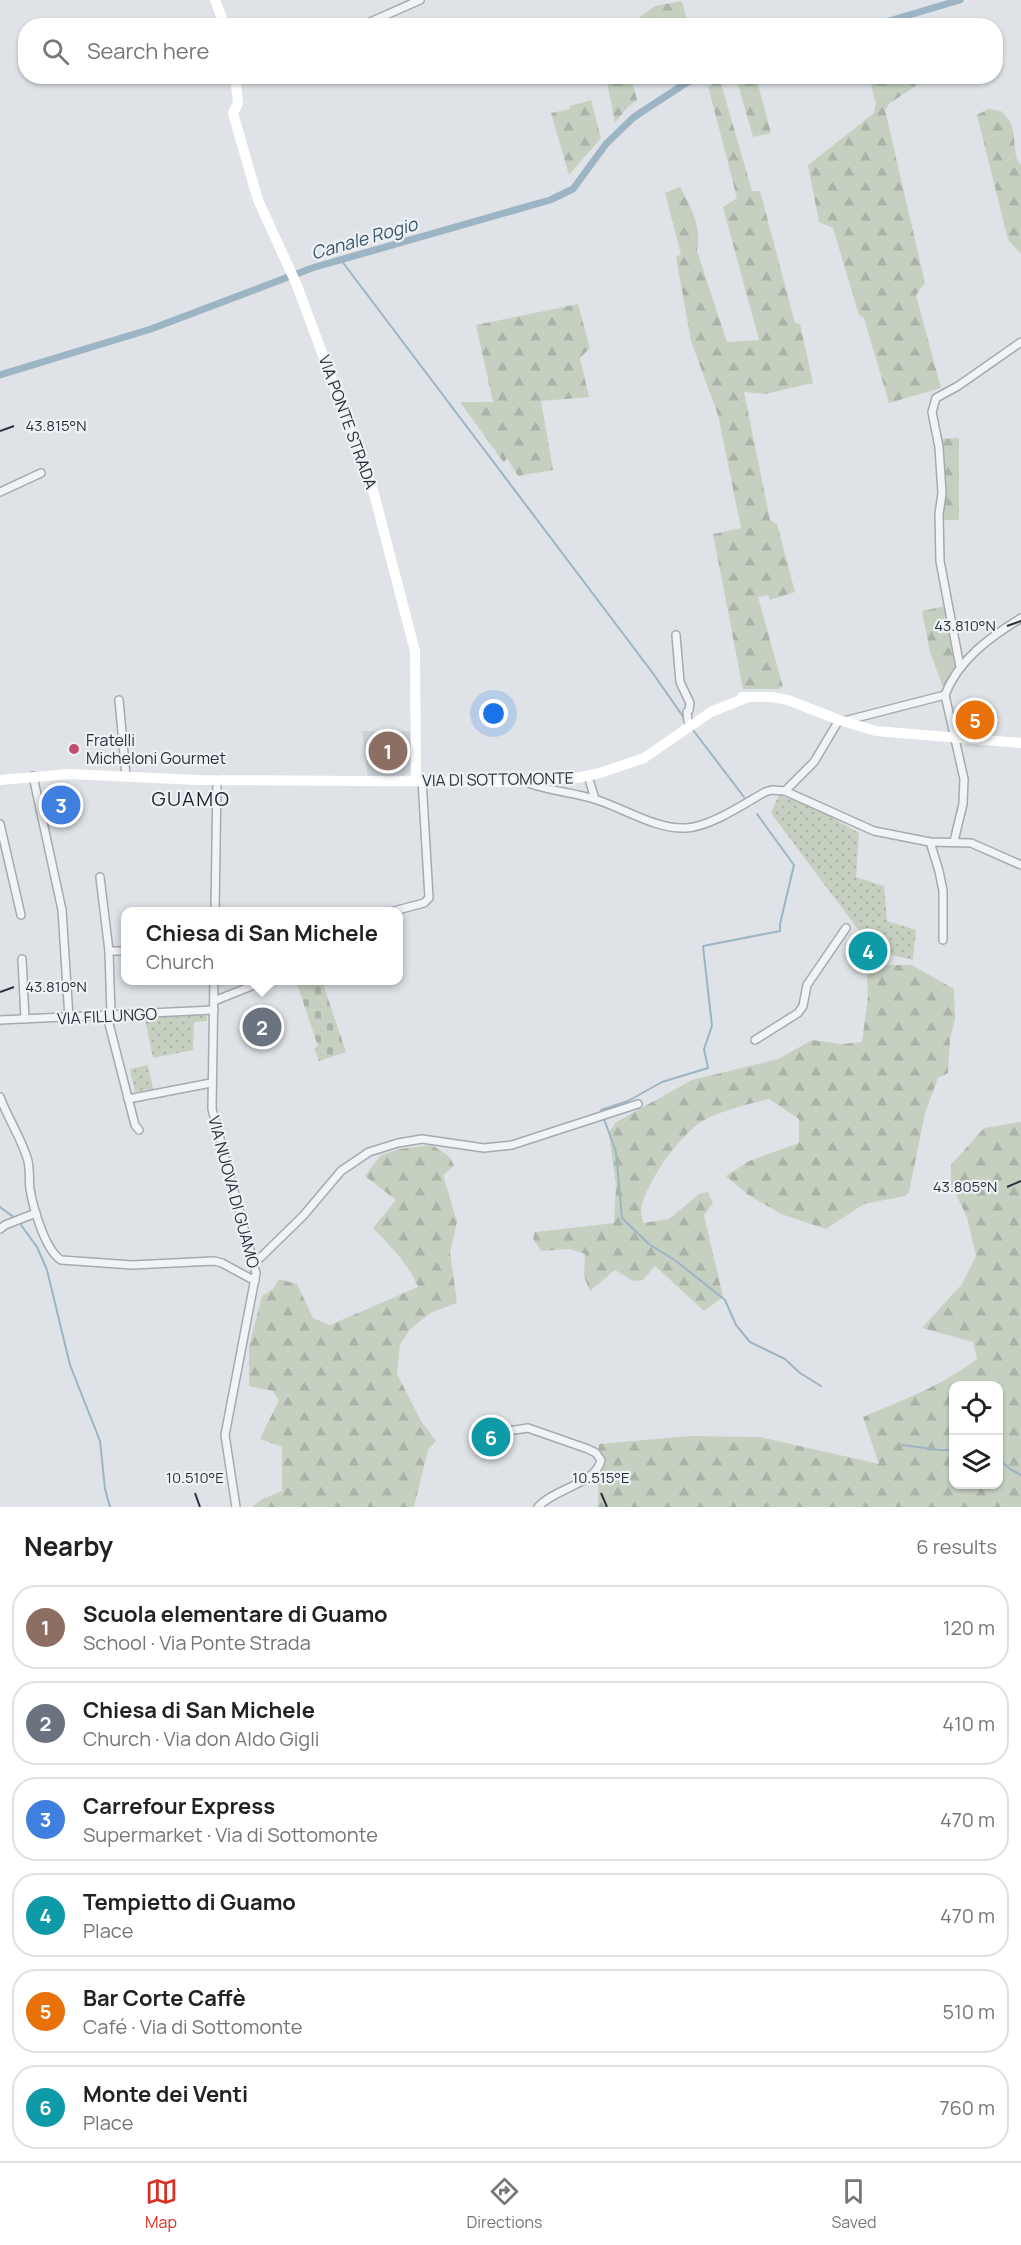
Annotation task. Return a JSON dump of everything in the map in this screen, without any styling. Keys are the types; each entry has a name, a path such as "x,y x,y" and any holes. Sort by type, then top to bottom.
{"main road":[{"path":"215,0 222,18"},
{"name":"VIA PONTE STRADA","path":"236,84 238,103 233,113 258,200 296,283 373,490 411,631 416,668 419,780"},
{"name":"VIA DI SOTTOMONTE","path":"0,780 69,774 217,780 523,782 583,777 611,770 654,752 711,712 748,697"},
{"name":"VIA DI SOTTOMONTE","path":"634,760 688,714 716,703 748,697 789,700 876,731 1021,743"}],"street":[{"path":"378,18 420,0"},
{"path":"960,667 940,561 939,514 942,493 939,447 932,412 936,398 958,386 1021,342"},
{"path":"0,492 41,473"},
{"path":"954,841 965,791 945,695 960,667 981,647 1021,618"},
{"path":"676,635 680,682 690,703 688,714"},
{"path":"785,791 814,762 841,720 945,695"},
{"path":"119,700 126,776"},
{"path":"33,776 62,910 69,1018"},
{"path":"583,777 595,799"},
{"path":"581,796 578,788 583,777"},
{"path":"215,907 217,780"},
{"path":"403,909 424,903 429,898 419,780"},
{"path":"523,782 595,799 665,826 685,828 696,826 723,814 765,792 785,791 874,831 930,842 971,843 1021,865"},
{"path":"0,824 21,915"},
{"path":"930,842 943,891 943,940"},
{"path":"100,878 109,951 109,1016 128,1099 135,1125 139,1130"},
{"path":"755,1040 798,1013 803,1006 807,985 846,928"},
{"path":"109,951 121,951"},
{"path":"22,959 25,1019"},
{"name":"VIA NUOVA DI GUAMO","path":"214,985 211,1083 214,1124 255,1261 255,1281 225,1435 236,1507"},
{"path":"214,1001 256,985"},
{"name":"VIA FILLUNGO","path":"0,1020 214,1011"},
{"path":"128,1099 211,1083"},
{"path":"0,1098 28,1160 30,1191 36,1213 52,1251 61,1260 132,1265 214,1261 255,1281"},
{"path":"255,1261 303,1216 341,1172 369,1152 398,1143 422,1139 484,1148 512,1145 638,1104"},
{"path":"0,1229 36,1213"},
{"path":"501,1432 528,1428 588,1449 596,1453 601,1461 599,1468 584,1481 546,1498 538,1507"}],"shaded area":[{"path":"362,731 412,731 410,771 404,776 368,778"}],"green space":[{"path":"682,1 686,18 640,18 655,6"},
{"path":"607,84 633,84 637,100 615,123"},
{"path":"721,84 752,191 760,191 795,323 800,324 813,383 765,394 744,392 770,520 777,524 795,592 770,600 768,595 758,597 783,687 777,689 743,689 713,534 741,528 718,415 691,341 676,257 681,254 665,193 680,187 692,210 697,225 697,251 727,342 759,340 723,207 737,198 708,86"},
{"path":"738,84 758,84 771,133 753,137"},
{"path":"871,84 916,84 916,86 890,103 885,110 925,283 916,295 941,388 889,403 864,318 859,315 833,228 819,222 808,165 874,113 876,104"},
{"path":"591,100 601,138 569,175 551,113 570,109 570,106"},
{"path":"988,109 1001,111 1010,123 1016,157 1021,165 1021,254 1008,240 977,115"},
{"path":"578,304 590,348 580,358 589,397 541,401 553,470 518,476 507,458 504,463 460,402 493,402 476,325"},
{"path":"959,438 959,520 941,520 940,439"},
{"path":"946,606 959,664 944,690 930,652 922,611"},
{"path":"779,795 828,811 829,816 859,833 856,877 884,886 887,921 916,930 913,960 884,953 877,939 866,940 771,813"},
{"path":"875,965 912,965 954,989 955,1019 950,1039 948,1073 938,1078 925,1113 909,1192 905,1196 864,1204 826,1229 781,1214 747,1194 726,1176 749,1161 799,1143 799,1119 769,1099 722,1112 698,1124 681,1140 665,1161 651,1183 642,1204 643,1223 669,1219 699,1194 708,1192 713,1203 704,1215 723,1297 704,1311 655,1266 643,1280 633,1281 615,1270 590,1291 584,1276 585,1254 570,1249 541,1251 533,1239 535,1232 614,1223 616,1186 609,1132 616,1122 692,1080 778,1059 812,1040 841,1044 862,1042 868,996 867,972"},
{"path":"297,985 323,985 346,1052 319,1061 314,1048 318,1046"},
{"path":"207,1015 207,1021 194,1022 193,1050 153,1058 145,1018"},
{"path":"148,1065 153,1089 135,1092 130,1069"},
{"path":"1021,1122 1021,1507 598,1507 599,1444 690,1436 760,1437 879,1464 863,1417 937,1384 977,1359 973,1342 922,1328 962,1284 976,1256 967,1217 951,1184 951,1165 984,1128"},
{"path":"432,1145 450,1157 454,1166 443,1175 457,1222 450,1252 457,1303 432,1312 410,1329 400,1345 397,1374 421,1421 436,1441 428,1450 414,1507 252,1507 262,1499 282,1491 282,1447 260,1439 279,1400 273,1391 249,1386 249,1347 262,1296 274,1288 279,1279 297,1284 313,1318 330,1325 418,1287 404,1263 373,1228 396,1200 365,1176 381,1155 400,1149"}],"waterway":[{"name":"Canale Rogio","path":"899,18 960,0"},
{"name":"Canale Rogio","path":"0,375 151,329 312,268 550,200 573,189 606,144 634,117 684,84"},
{"path":"341,260 652,672 684,718"},
{"path":"693,730 744,797"},
{"path":"601,1110 628,1101 662,1082 708,1068 704,1049 712,1026 703,946 780,931 794,865 757,814"},
{"path":"604,1119 616,1152 622,1218 649,1244 676,1261 725,1300 736,1325 750,1342 785,1359 800,1373 821,1386"},
{"path":"0,1207 15,1218"},
{"path":"21,1225 37,1247 47,1270 70,1365 100,1441 105,1489 110,1507"},
{"path":"902,1445 949,1450"},
{"path":"1003,1463 1021,1475"}],"place":[{"name":"Bar Corte Caffè","path":"975,720"},
{"name":"Fratelli Micheloni Gourmet","path":"74,749"},
{"name":"Scuola elementare di Guamo","path":"388,751"},
{"name":"Carrefour Express","path":"61,805"},
{"name":"Tempietto di Guamo","path":"868,951"},
{"name":"Chiesa di San Michele","path":"262,1027"},
{"name":"Monte dei Venti","path":"491,1437"}],"district":[{"name":"GUAMO","path":"191,798"}]}
